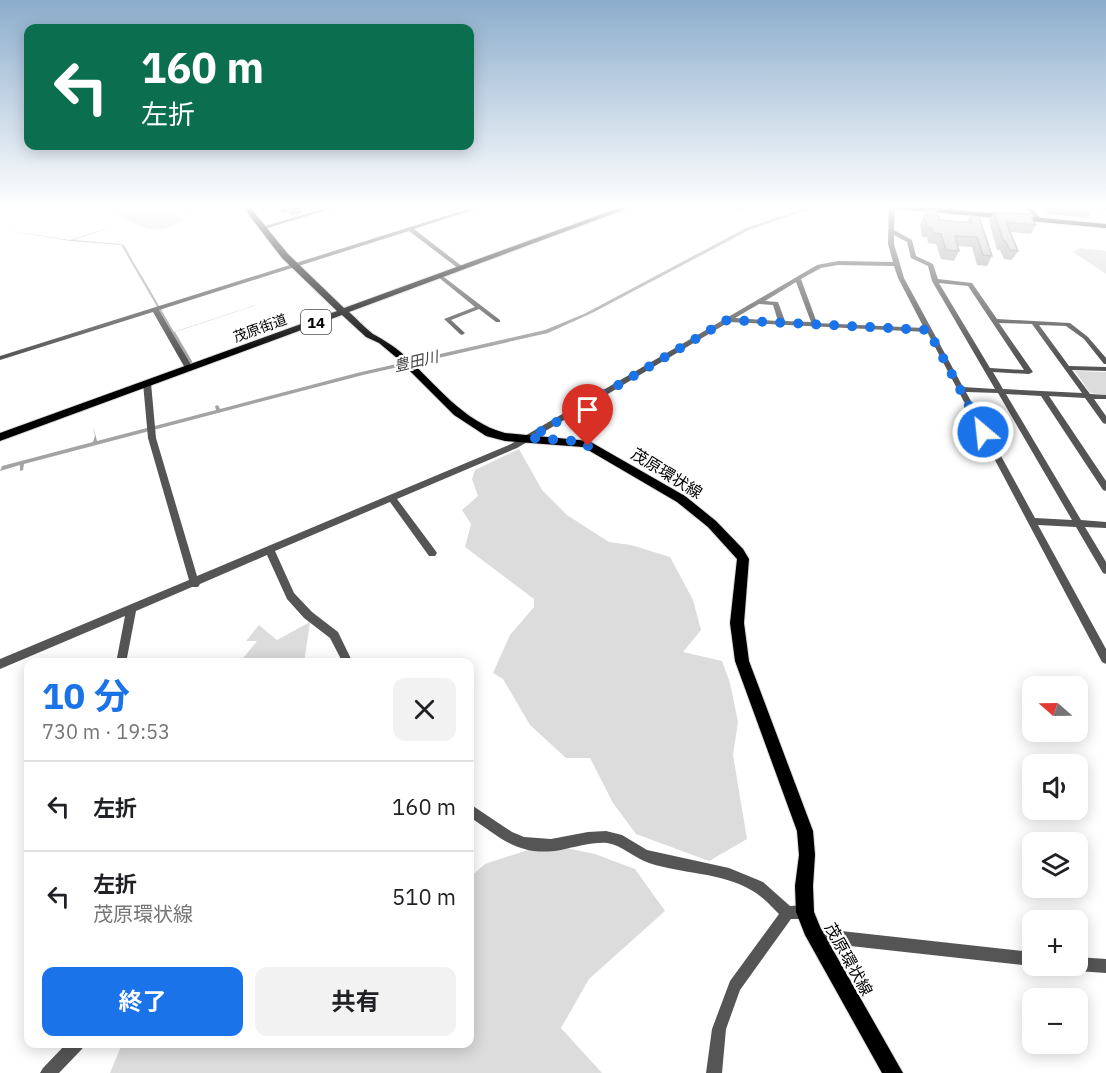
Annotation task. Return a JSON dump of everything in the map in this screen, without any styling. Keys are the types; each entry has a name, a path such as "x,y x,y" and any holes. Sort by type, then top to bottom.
{"main road":[{"name":"茂原環状線","path":"286,256 369,334 401,356 458,413 490,433 505,437 585,444 681,499 739,552 743,559 737,623 742,661 805,831 807,855 804,886 805,912 814,935 893,1073"},
{"name":"茂原街道","path":"0,437 493,256"}],"street":[{"path":"0,358 325,256"},
{"path":"445,256 460,268"},
{"path":"894,256 928,330 1106,659"},
{"path":"913,256 931,265 935,281 1106,570"},
{"path":"0,664 195,584 530,438 798,278 829,264 896,264"},
{"path":"440,276 498,321"},
{"path":"798,278 815,325"},
{"path":"935,281 970,284 1029,372 988,369"},
{"path":"759,302 776,303 782,323"},
{"path":"462,333 447,320 480,307"},
{"path":"155,309 189,368"},
{"path":"727,320 928,330"},
{"path":"996,321 1068,324 1086,338 1106,362"},
{"path":"1034,323 1106,421"},
{"path":"1067,368 1106,369"},
{"path":"147,383 152,438 195,584"},
{"path":"960,389 1106,397"},
{"path":"1044,394 1106,488"},
{"path":"392,498 432,553"},
{"path":"1031,521 1106,525"},
{"path":"270,551 290,596 308,615 334,635 346,658"},
{"path":"122,658 130,609"},
{"path":"474,813 516,841 534,846 607,837 624,843 643,855 672,865 730,875 752,883 768,893 788,913 805,912"},
{"path":"714,1073 719,1029 735,987 788,913"},
{"path":"814,935 1022,958"},
{"path":"1088,965 1106,966"},
{"path":"48,1073 74,1048"}],"shaded area":[{"path":"1079,256 1106,256 1106,274"},
{"path":"1075,371 1106,372 1106,395 1090,393"},
{"path":"519,449 542,490 567,515 609,542 631,545 670,557 693,600 701,630 683,652 722,661 730,683 738,722 733,755 747,839 709,861 636,834 613,803 590,758 566,758 530,725 503,679 493,673 510,635 534,607 534,599 465,547 471,524 462,510 478,496 472,479 475,470"},
{"path":"310,622 305,658 243,658 257,641 246,641 259,625 277,640"},
{"path":"546,844 595,854 635,869 665,911 589,979 561,1028 602,1073 110,1073 120,1048 474,1048 474,874 485,864"}],"water":[{"path":"127,256 130,256 174,332 308,288 175,332 193,363 190,363"},
{"name":"豊田川","path":"693,256 700,256 594,312 548,333 363,375 24,464 23,470 20,471 20,465 0,471 2,466 93,442 95,436 93,426 97,441 216,410 215,406 218,405 220,409 357,373 545,330 584,314"}],"route":[{"path":"588,446 576,441 530,438 727,320 928,330 983,432"}]}
